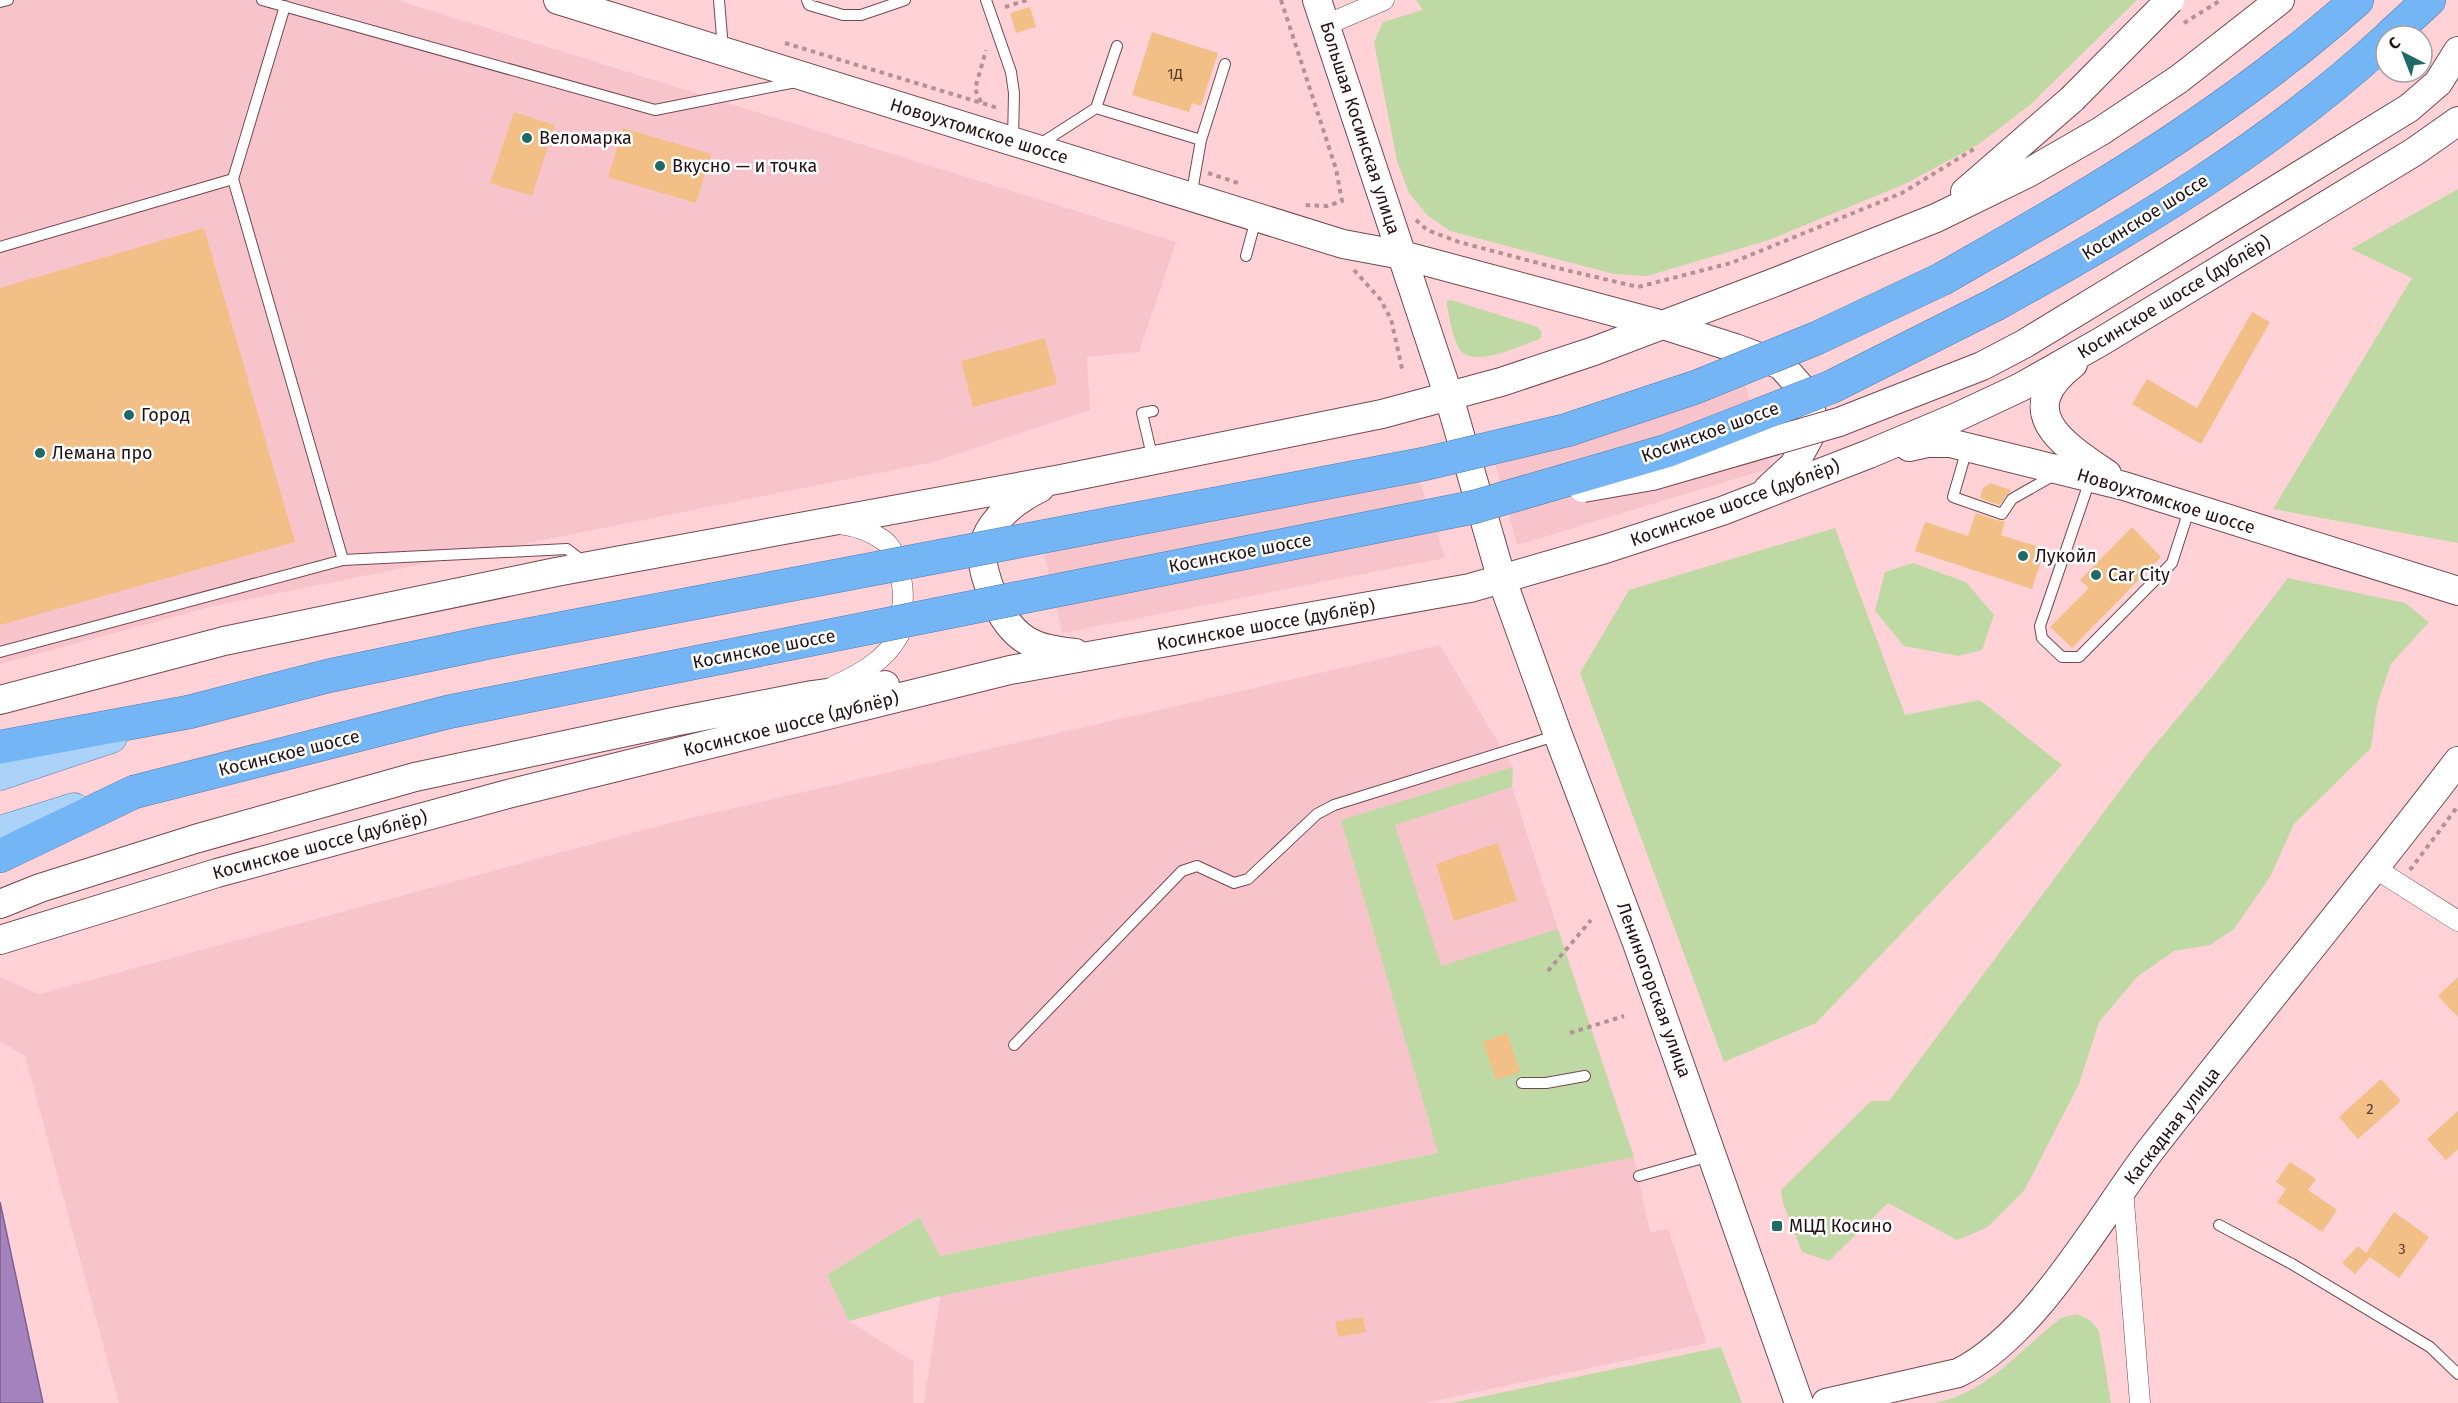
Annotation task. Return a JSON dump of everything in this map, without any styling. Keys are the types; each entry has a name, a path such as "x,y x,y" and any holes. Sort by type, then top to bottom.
{"highway":[{"path":"0,747 189,712 328,676 490,642 1424,464 1567,430 1696,387 1817,338 1942,279 2071,206 2190,131 2272,70 2357,0"},
{"path":"2403,24 2429,0"},
{"name":"Косинское шоссе","path":"134,792 448,712 1474,507 1666,451 1831,387 1996,304 2097,249 2208,179 2306,108 2374,50"},
{"path":"0,856 134,792"}],"main road":[{"name":"Новоухтомское шоссе","path":"558,0 808,79 1020,134 1191,197 1344,244 1402,255 1663,325 1781,365 1809,397 1814,428 1794,465 1760,497"},
{"path":"0,700 224,641 589,565 1153,461 1382,414 1449,397 1594,351 1663,325 1931,219 2028,173 2101,131 2179,79 2280,0"},
{"name":"Большая Косинская улица","path":"1321,12 1449,397"},
{"path":"1931,219 2176,12"},
{"path":"1474,507 1652,476 1839,422 1982,366 2041,334 2409,108 2438,83 2458,51"},
{"name":"Косинское шоссе (дублёр)","path":"1,940 217,873 508,794 1010,670 1407,601 1502,580 1605,549 1760,497 1869,454 2010,392 2102,341 2414,152 2458,121"},
{"path":"2102,341 2068,368 2057,380 2049,394 2046,418 2059,438 2124,486"},
{"name":"Лениногорская улица","path":"1449,397 1502,580 1637,943 1799,1403"},
{"name":"Новоухтомское шоссе","path":"1869,454 1927,443 1968,446 2062,471 2091,476 2458,591"},
{"path":"1061,479 1014,503 994,525 983,547 985,578 1001,615 1025,640 1053,651 1088,655"},
{"path":"0,904 40,888 195,839 415,777 812,695 1010,670"},
{"path":"0,774 189,712"},
{"name":"Каскадная улица","path":"1826,1403 1958,1373 1987,1356 2015,1329 2051,1287 2148,1154 2376,869 2458,761"},
{"name":"Косинское шоссе","path":"0,832 134,792"}],"street":[{"path":"1321,12 1384,0"},
{"path":"812,695 852,678 879,660 899,634 904,594 900,568 885,541 858,526 823,522"},
{"path":"2376,869 2458,921"},
{"path":"2123,1189 2140,1403"}],"lane":[{"path":"0,2 8,0"},
{"path":"262,0 655,110 808,79"},
{"path":"719,0 723,52"},
{"path":"807,0 809,5 843,15 861,15 905,0"},
{"path":"986,0 1011,72 1020,134 1096,108 1201,140"},
{"path":"285,6 233,179 343,560"},
{"path":"1096,108 1117,46"},
{"path":"1191,197 1201,140 1225,64"},
{"path":"0,247 233,179"},
{"path":"1246,256 1257,217"},
{"path":"1153,411 1142,413 1153,461"},
{"path":"1968,446 1953,497 2002,514 2012,499 2062,471"},
{"path":"2091,476 2040,626 2042,638 2062,657 2079,657 2172,563 2190,507"},
{"path":"0,652 343,560 567,549 589,565"},
{"path":"1014,1045 1182,871 1197,866 1234,884 1248,879 1317,814 1334,805 1558,735"},
{"path":"1522,1083 1546,1083 1585,1076"},
{"path":"1639,1176 1713,1155"},
{"path":"2218,1226 2292,1264 2430,1347 2458,1374"}],"path":[{"path":"990,12 1027,0"},
{"path":"1281,0 1336,169 1342,201 1327,206 1294,202"},
{"path":"2176,12 2221,0"},
{"path":"777,40 982,102"},
{"path":"999,41 987,48 981,62 975,89 982,102 1020,134"},
{"path":"1410,214 1427,230 1459,242 1638,287 1731,263 1902,193 1982,145"},
{"path":"1196,169 1246,186"},
{"path":"1352,269 1380,299 1392,319 1403,374"},
{"path":"2400,884 2458,806"},
{"path":"1548,971 1591,920"},
{"path":"1570,1033 1624,1016"}],"shaded area":[{"path":"0,0 396,0 1176,242 1139,352 1087,357 1090,410 933,462 214,606 0,664"},
{"path":"1738,361 1771,468 1517,545 1489,440"},
{"path":"1411,455 1445,558 1062,633 1038,526"},
{"path":"1440,645 1513,767 1341,820 1438,1153 940,1256 918,1217 828,1275 849,1321 914,1362 913,1403 119,1403 25,1056 0,1041 0,977 39,994 673,822"},
{"path":"1512,787 1558,929 1441,967 1395,825"},
{"path":"1634,1157 1650,1232 1668,1229 1707,1343 1425,1403 924,1403 940,1296"},
{"path":"0,1202 43,1403 0,1403"}],"green space":[{"path":"1416,0 2137,0 2030,105 1979,144 1905,184 1769,240 1647,276 1614,274 1450,231 1427,215 1409,193 1397,161 1374,42 1383,22 1423,10"},
{"path":"2458,189 2458,543 2273,509 2412,278 2351,249"},
{"path":"1451,300 1538,327 1542,333 1540,339 1484,357 1464,354 1458,347 1453,332 1447,306 1447,301"},
{"path":"1835,528 1905,715 1980,700 2062,765 1816,1023 1724,1062 1580,673 1629,590"},
{"path":"1913,563 1966,582 1994,615 1982,650 1958,656 1904,646 1875,611 1885,572"},
{"path":"2288,578 2405,603 2429,622 2391,664 2377,705 2371,748 2294,824 2270,877 2234,929 2210,945 2174,951 2137,977 2099,1022 2079,1084 2024,1191 1988,1227 1957,1240 1888,1203 1829,1261 1802,1252 1783,1203 1781,1190 1871,1101 1889,1101 2144,758 2215,673"},
{"path":"1513,767 1512,787 1395,825 1441,966 1558,929 1634,1157 940,1296 849,1321 827,1275 919,1217 940,1256 1438,1153 1341,820"},
{"path":"2077,1314 2091,1321 2099,1331 2111,1403 1934,1403 1971,1390 2002,1369 2061,1318"},
{"path":"1721,1347 1742,1403 1451,1403"}],"building":[{"path":"1030,7 1036,27 1016,33 1010,13"},
{"path":"1152,32 1218,53 1201,106 1192,103 1189,112 1132,95"},
{"path":"514,112 555,125 532,196 490,183"},
{"name":"Вкусно — и точка","path":"623,128 711,154 696,203 608,177"},
{"name":"Город","path":"204,228 295,542 0,625 0,288"},
{"path":"2252,312 2270,322 2201,444 2132,404 2147,379 2197,408"},
{"path":"1045,338 1057,384 973,407 961,361"},
{"path":"1990,483 2011,490 1999,505 1980,498 1983,488"},
{"path":"1976,513 2005,521 2001,535 2045,549 2032,589 1915,551 1925,522 1968,536"},
{"path":"2132,527 2161,557 2072,648 2050,627 2089,588 2080,580"},
{"path":"1498,843 1517,901 1454,921 1436,864"},
{"path":"2458,977 2458,1017 2438,996"},
{"path":"1507,1033 1520,1072 1496,1080 1483,1042"},
{"path":"2381,1079 2401,1101 2358,1139 2339,1117"},
{"path":"2458,1111 2458,1149 2446,1160 2427,1139"},
{"path":"2290,1162 2316,1179 2308,1190 2337,1210 2322,1232 2277,1202 2286,1189 2276,1182"},
{"path":"2394,1212 2429,1237 2399,1278 2370,1257 2355,1274 2342,1263 2358,1246 2366,1253"},
{"path":"1363,1317 1366,1332 1338,1337 1335,1322"}],"place":[{"name":"Веломарка","path":"527,138"},
{"name":"Вкусно — и точка","path":"660,166"},
{"name":"Город","path":"129,415"},
{"name":"Лемана про","path":"40,453"},
{"name":"Лукойл","path":"2023,556"},
{"name":"Car City","path":"2096,575"},
{"name":"МЦД Косино","path":"1777,1226"}]}
